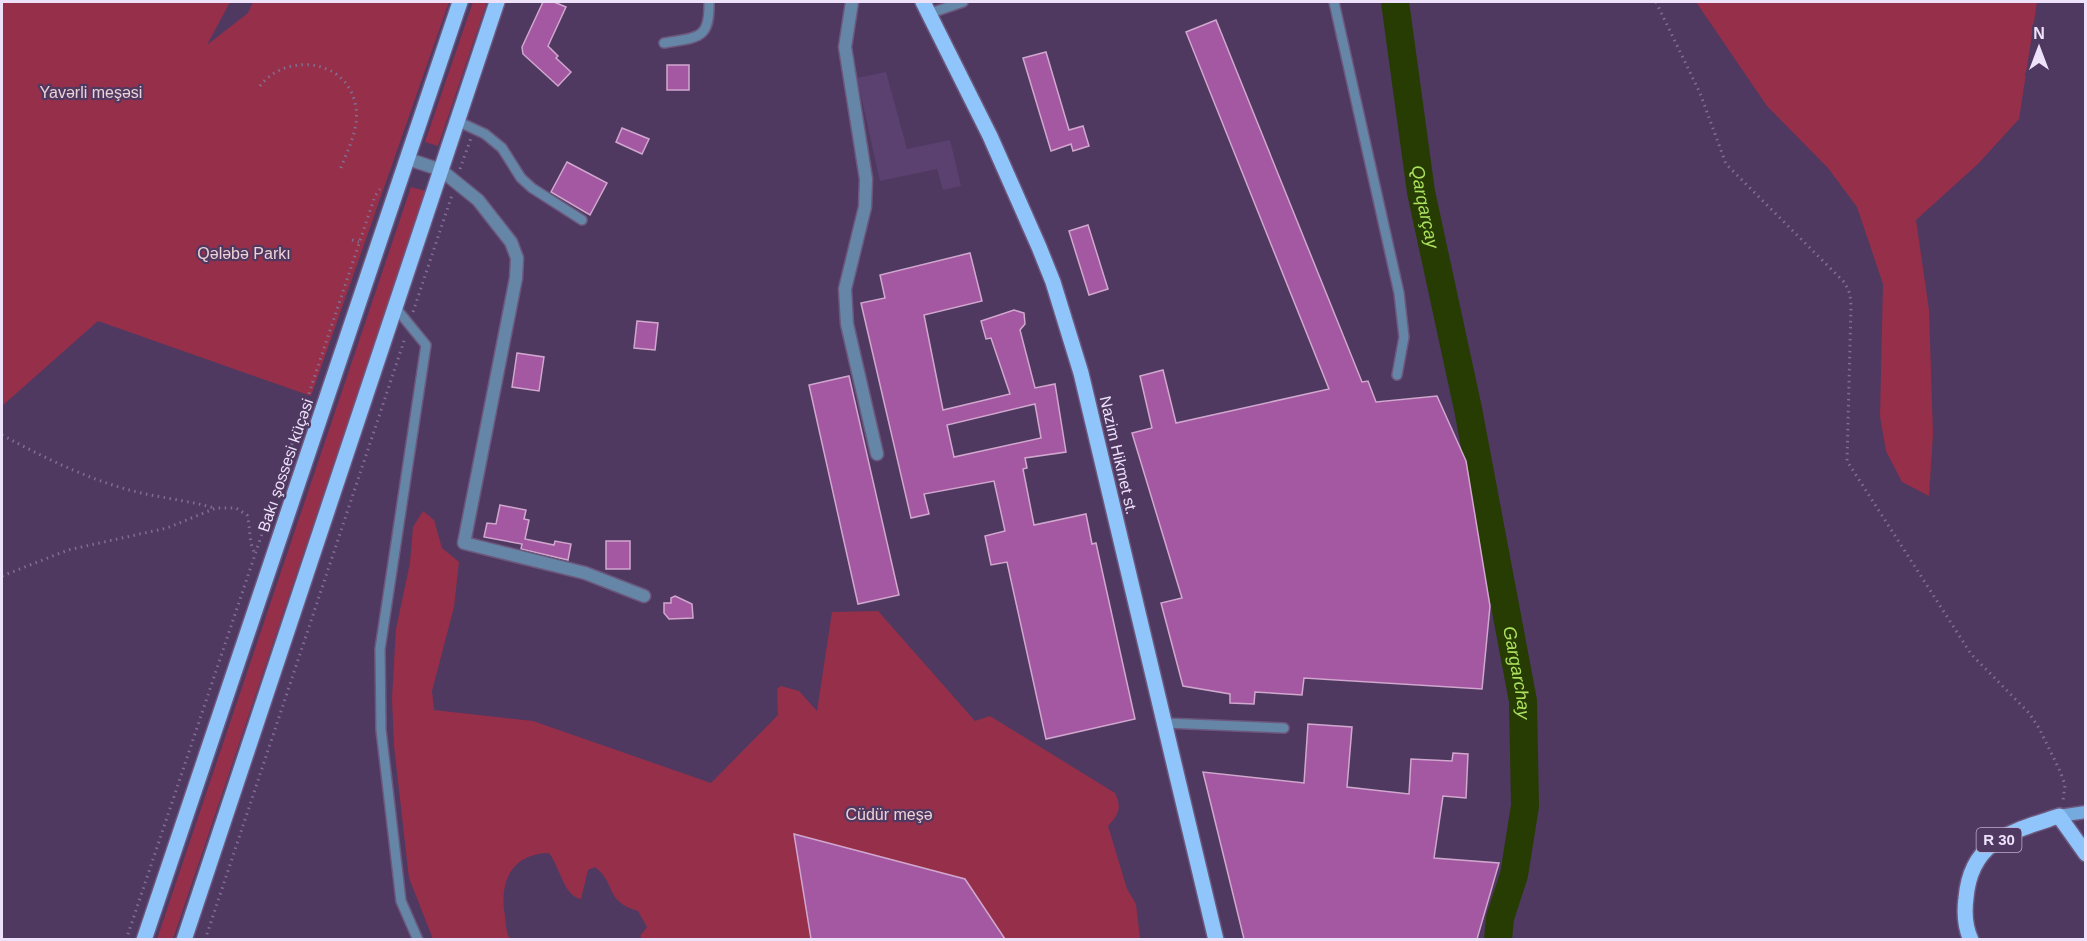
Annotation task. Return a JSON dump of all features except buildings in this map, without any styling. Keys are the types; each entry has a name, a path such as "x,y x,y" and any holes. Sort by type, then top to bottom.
{"main road":[{"name":"Bakı şossesi küçəsi","path":"144,939 460,2"},
{"path":"184,939 497,2"},
{"name":"Nazim Hikmet st.","path":"925,8 990,136 1053,282 1081,373 1216,939"},
{"path":"2059,816 2085,854"},
{"name":"R 30","path":"1971,939 1967,930 1966,892 1980,854 2011,832 2059,816"}],"street":[{"path":"852,2 845,47 851,99 866,179 865,207 845,289 848,324 878,454"},
{"path":"408,159 441,170 456,182 493,217 510,242 517,258 464,543 585,573 644,596"},
{"path":"2059,816 2085,812"}],"lane":[{"path":"664,43 692,38 705,31 709,25 709,2"},
{"path":"925,8 963,2"},
{"path":"1334,2 1399,293 1404,337 1397,375"},
{"path":"457,121 474,128 502,148 521,178 531,188 582,220"},
{"path":"395,307 426,345 380,649 381,730 401,901 418,939"},
{"path":"1165,723 1284,728"}],"path":[{"path":"1656,2 1700,93 1726,164 1845,283 1850,294 1851,306 1847,461 1971,654 2029,713 2049,744 2065,785 2065,796 2059,816"},
{"path":"260,86 270,75 289,65 316,66 330,69 338,75 352,94 356,117 355,130 340,170"},
{"path":"205,939 474,128"},
{"path":"126,939 359,242 375,196 381,188"},
{"path":"352,240 359,242"},
{"path":"2,435 29,451 101,481 154,496 216,508 236,508 247,515 251,530 250,548 268,573"},
{"path":"2,576 68,550 167,528 216,508"}],"shaded area":[{"path":"886,72 907,149 950,140 961,186 943,190 937,169 880,181 857,78"}],"green space":[{"path":"2,2 230,2 207,45 248,13 253,2 449,2 311,396 98,321 2,406"},
{"path":"473,2 487,2 438,146 425,142"},
{"path":"1696,2 2037,2 2019,119 1978,164 1916,220 1929,310 1933,434 1929,496 1902,482 1886,451 1880,416 1883,284 1857,207 1828,168 1767,106"},
{"path":"411,187 426,191 173,939 157,939"},
{"name":"Cüdür meşə","path":"423,511 434,520 442,548 459,562 454,607 432,691 434,710 533,721 711,783 778,715 777,689 781,686 799,691 817,711 832,612 878,611 975,721 990,716 1115,793 1118,811 1108,826 1127,889 1136,904 1140,939 643,939 640,936 647,927 638,911 627,907 615,897 602,873 595,867 588,870 581,899 575,897 566,887 549,853 525,858 510,872 506,881 504,904 506,928 510,939 433,939 409,878 394,746 392,698 396,629 410,563 413,527"}],"waterway":[{"name":"Gargarchay","path":"1395,2 1421,192 1468,409 1523,701 1525,806 1514,875 1500,918 1498,940"}],"park label":[{"name":"Yavərli meşəsi","path":"91,92"},
{"name":"Qələbə Parkı","path":"244,253"}],"water label":[{"name":"Qarqarçay","path":"1426,206"}]}
